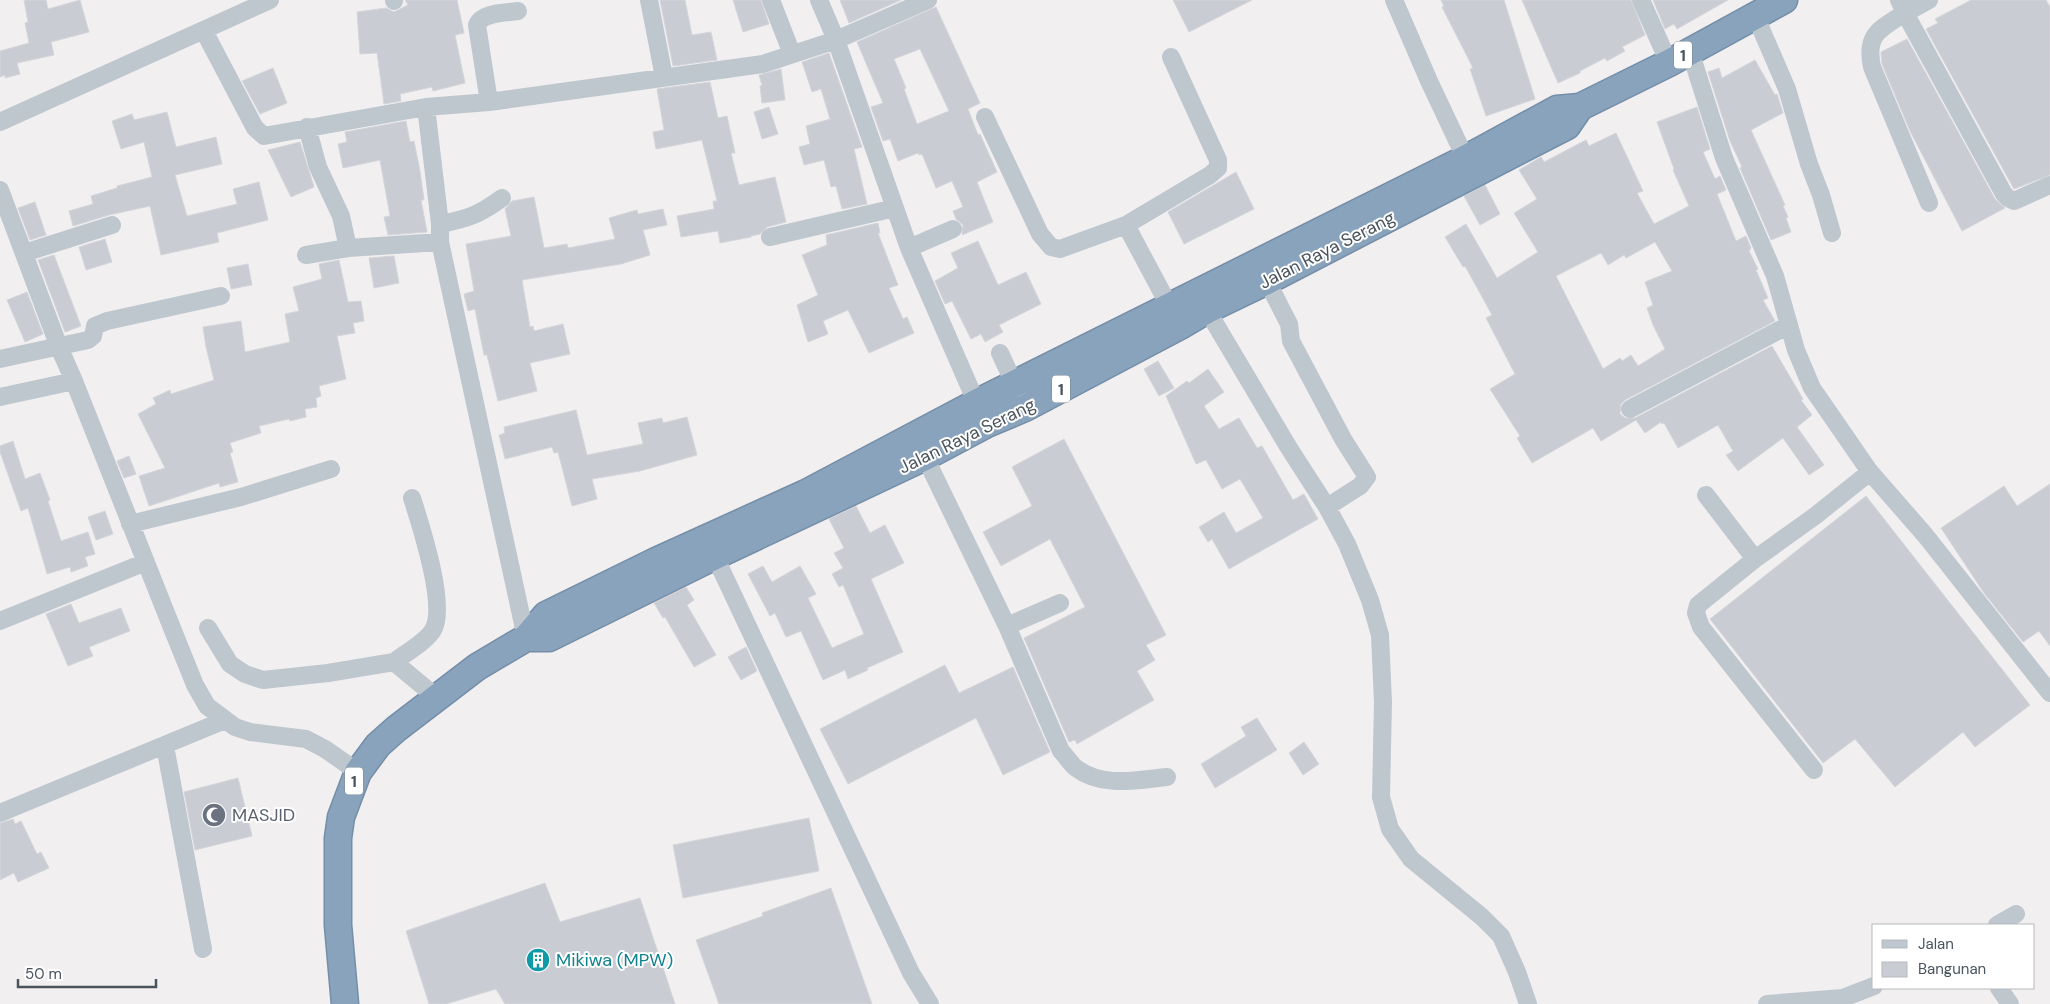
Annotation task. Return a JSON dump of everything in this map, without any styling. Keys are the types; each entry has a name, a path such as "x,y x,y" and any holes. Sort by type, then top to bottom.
{"highway":[{"name":"Jalan Raya Serang","path":"345,1004 338,925 338,838 341,817 358,772 384,740 436,697 477,667 526,638 549,638 806,493 1020,396 1469,167 1567,126 1580,107 1680,57 1784,0"},
{"name":"Jalan Raya Serang","path":"1175,316 1207,310 1267,281 1469,167"},
{"name":"Jalan Raya Serang","path":"711,547 925,457 981,414"}],"street":[{"path":"0,122 270,0"},
{"path":"649,0 664,77"},
{"path":"771,0 792,54"},
{"path":"819,0 836,40 909,248 981,414"},
{"path":"204,31 255,128 264,136 426,107 489,102 763,64 836,40 928,0"},
{"path":"1394,0 1469,167"},
{"path":"1641,0 1680,57 1774,276 1796,350 1812,388 1870,472 1925,535 2050,693"},
{"path":"1929,0 1902,7 1870,42 1869,56 1929,203"},
{"path":"1902,7 2008,198 2014,201 2050,185"},
{"path":"489,102 477,25 479,20 485,17 518,11"},
{"path":"1755,15 1787,89 1808,164 1821,195 1832,233"},
{"path":"985,117 1040,234 1051,247 1060,249 1126,225 1210,175 1218,168 1218,160 1171,57"},
{"path":"426,107 440,224 440,242 526,638"},
{"path":"307,127 318,167 341,216 348,248"},
{"path":"0,190 59,347 130,524 195,684 207,706 225,720 250,732 306,739 325,749 358,772"},
{"path":"440,224 474,216 483,212 502,198"},
{"path":"770,237 895,208"},
{"path":"24,253 112,225"},
{"path":"1126,225 1175,316"},
{"path":"909,248 953,229"},
{"path":"306,255 348,248 440,242"},
{"path":"1267,281 1289,324 1291,341 1343,439 1367,477 1360,486 1327,507"},
{"path":"0,360 88,340 92,336 95,326 107,321 221,296"},
{"path":"1207,310 1289,448 1327,507 1347,544 1370,600 1380,635 1383,702 1381,797 1390,829 1411,860 1482,917 1501,936 1517,972 1528,1004"},
{"path":"1630,409 1789,325"},
{"path":"1000,352 1020,396"},
{"path":"0,396 74,382"},
{"path":"925,457 1007,626 1061,751 1075,768 1094,778 1115,781 1167,777"},
{"path":"130,524 241,497 331,469"},
{"path":"1814,770 1700,626 1696,613 1698,604 1755,559 1816,516 1870,472"},
{"path":"1706,496 1755,559"},
{"path":"208,628 230,664 245,674 263,680 328,673 394,662 433,631 438,614 435,586 412,498"},
{"path":"711,547 910,973 930,1004"},
{"path":"0,622 146,562"},
{"path":"1007,626 1060,603"},
{"path":"394,662 436,697"},
{"path":"0,813 225,720"},
{"path":"165,746 203,949"},
{"path":"1999,924 2016,914"},
{"path":"1767,1004 1843,998 1872,987"},
{"path":"2000,989 2010,1004"}],"building":[{"path":"24,0 46,0 48,9 80,0 89,32 51,42 54,55 17,63 20,74 5,78 5,75 0,77 0,51 29,43 25,23 28,22"},
{"path":"405,0 457,0 464,33 455,35 465,83 433,91 432,87 400,94 401,101 384,104 377,53 360,54 357,12 386,8 394,12 408,5"},
{"path":"660,0 685,0 692,35 711,32 717,60 673,66"},
{"path":"733,0 761,0 769,24 743,32"},
{"path":"840,0 901,0 849,23"},
{"path":"1173,0 1252,0 1189,32"},
{"path":"1441,0 1504,0 1535,99 1486,116 1470,69 1473,68 1442,7 1444,6"},
{"path":"1522,0 1631,0 1645,35 1622,47 1625,51 1607,61 1605,58 1580,71 1580,73 1558,83"},
{"path":"1653,0 1728,0 1677,29 1674,24 1665,29"},
{"path":"1971,0 2046,0 2050,7 2050,175 2014,189 1926,29 1938,23 1935,19"},
{"path":"936,7 980,103 968,109 978,135 980,134 997,172 977,182 993,222 962,235 963,225 956,219 953,211 963,207 952,181 936,188 922,154 919,155 918,153 898,161 890,139 883,141 871,107 883,103 857,42","holes":["920,49 949,111 917,124 904,89 906,88 894,59"]},
{"path":"1907,39 1995,199 2005,208 1962,231 1910,131 1882,64 1881,52"},
{"path":"829,53 862,147 854,149 867,204 842,209 836,186 831,187 824,160 804,165 799,147 810,144 806,126 830,119 821,89 812,92 802,62"},
{"path":"1755,60 1775,95 1777,94 1783,113 1751,130 1785,205 1783,206 1788,217 1786,218 1791,232 1771,240 1740,168 1742,167 1730,141 1708,72 1719,68 1722,78"},
{"path":"273,68 287,103 260,114 242,81"},
{"path":"781,69 785,100 762,103 760,86 762,85 759,75"},
{"path":"710,82 718,118 727,116 735,153 731,153 739,185 775,177 786,222 767,227 760,234 751,237 720,243 718,231 681,237 677,216 714,209 713,201 717,201 702,140 656,149 653,132 664,130 657,89"},
{"path":"769,107 778,134 762,139 754,112"},
{"path":"1697,107 1710,149 1703,152 1715,179 1720,176 1726,190 1717,194 1736,241 1746,236 1751,248 1749,251 1758,269 1756,270 1768,298 1763,300 1775,321 1625,400 1621,404 1620,414 1625,418 1635,418 1772,346 1803,399 1801,400 1812,415 1797,427 1824,465 1809,475 1783,438 1738,471 1726,455 1733,451 1718,425 1678,448 1664,423 1662,424 1661,422 1645,433 1636,420 1601,441 1593,428 1532,463 1517,438 1520,436 1490,389 1515,374 1486,318 1492,315 1465,266 1463,267 1445,237 1466,224 1497,278 1538,252 1514,213 1537,199 1519,170 1541,157 1544,162 1586,140 1589,146 1616,133 1643,191 1637,193 1654,224 1689,206 1673,170 1657,122","holes":["1655,242 1672,271 1645,282 1653,305 1647,308 1665,349 1638,366 1631,355 1622,361 1620,358 1603,369 1556,276 1601,253 1608,265 1624,255 1626,258"]},
{"path":"167,112 176,147 216,137 222,164 175,175 187,216 237,204 233,189 259,182 268,220 217,233 219,242 161,255 150,206 109,215 73,226 69,211 93,204 91,196 117,188 117,186 152,177 144,142 121,149 112,121 132,114 134,120"},
{"path":"406,121 410,142 414,141 420,171 424,200 421,200 427,232 388,235 384,217 390,216 380,160 343,168 338,144 347,142 345,132"},
{"path":"300,142 314,187 291,197 268,150"},
{"path":"1236,172 1254,209 1184,244 1168,212"},
{"path":"1485,185 1500,214 1480,225 1464,196"},
{"path":"534,197 544,248 567,244 568,248 615,239 609,218 637,210 638,214 663,209 667,225 643,230 650,255 621,264 522,280 530,327 533,326 534,331 563,324 570,354 530,363 537,391 498,401 487,355 484,355 475,309 468,311 464,294 474,291 466,244 511,236 505,209 512,201"},
{"path":"35,202 46,235 30,240 18,208"},
{"path":"878,223 880,233 878,233 898,285 889,288 903,319 907,317 914,333 869,353 848,310 823,321 828,334 808,342 797,305 818,295 802,255 827,245 826,235"},
{"path":"105,239 112,262 86,270 79,247"},
{"path":"978,241 998,285 1026,272 1041,304 999,325 1003,332 985,342 981,334 971,339 952,301 945,304 935,281 958,268 951,253"},
{"path":"54,255 81,326 65,332 38,260"},
{"path":"394,256 399,283 374,288 369,258"},
{"path":"339,260 348,302 361,301 364,321 353,323 355,333 337,336 346,379 319,386 321,396 316,398 317,407 305,409 306,417 259,426 261,433 230,443 233,452 230,453 238,482 220,487 219,483 149,506 139,476 165,468 138,414 156,404 153,398 170,390 171,394 214,380 203,327 241,321 245,352 290,342 285,314 299,311 293,287 322,279 319,264"},
{"path":"248,264 252,285 231,289 227,268"},
{"path":"27,292 43,334 25,342 7,300"},
{"path":"1158,361 1174,388 1159,396 1144,369"},
{"path":"1208,369 1224,392 1204,406 1219,429 1239,418 1257,448 1262,446 1293,500 1304,494 1318,519 1229,569 1212,539 1208,542 1199,527 1224,512 1236,533 1263,518 1240,479 1222,489 1206,460 1196,464 1166,396 1187,381 1189,383"},
{"path":"576,410 587,455 643,444 638,423 662,418 663,423 687,417 697,455 640,471 592,479 597,499 572,506 558,452 554,453 552,447 505,459 499,435 505,433 504,427"},
{"path":"1064,439 1166,635 1146,645 1155,660 1137,671 1154,700 1077,744 1075,740 1069,742 1024,638 1085,607 1050,539 1001,566 983,532 1032,506 1012,467"},
{"path":"13,441 25,479 40,473 50,500 48,501 61,541 88,532 95,554 85,557 88,566 71,572 70,567 47,574 28,508 21,511 0,452 0,446"},
{"path":"129,456 136,474 124,478 117,461"},
{"path":"2050,484 2050,646 2039,631 2023,642 1984,593 1941,528 2004,486 2017,506"},
{"path":"1866,496 2030,705 1975,747 1963,732 1895,787 1855,739 1823,763 1710,619"},
{"path":"856,506 870,533 885,525 904,563 871,579 903,652 867,668 868,670 848,679 845,670 823,680 801,631 786,637 775,613 770,616 748,574 763,566 772,582 800,566 816,594 808,598 832,648 864,634 843,585 839,587 832,574 843,568 834,553 844,548 829,519"},
{"path":"105,511 113,534 96,540 88,517"},
{"path":"686,587 694,600 687,605 716,655 694,667 665,617 663,618 654,603"},
{"path":"71,604 79,623 121,608 130,631 89,647 93,656 68,666 46,614"},
{"path":"746,647 757,671 741,680 728,657"},
{"path":"945,665 959,693 1013,667 1050,752 1003,775 976,718 848,784 820,729"},
{"path":"1257,718 1277,750 1215,788 1201,764 1246,736 1241,727"},
{"path":"1304,742 1319,764 1303,775 1289,753"},
{"name":"MASJID","path":"238,778 252,836 195,850 184,792"},
{"path":"809,818 819,871 683,898 673,845"},
{"path":"13,819 15,824 21,821 37,854 41,852 49,868 18,882 14,873 0,880 0,823"},
{"name":"Mikiwa (MPW)","path":"545,883 560,922 640,898 675,1004 505,1004 496,989 446,1004 429,1004 406,931"},
{"path":"831,888 872,1004 719,1004 696,940 763,916 762,913"}],"place":[{"name":"MASJID","path":"214,815"},
{"name":"Mikiwa (MPW)","path":"538,960"}]}
